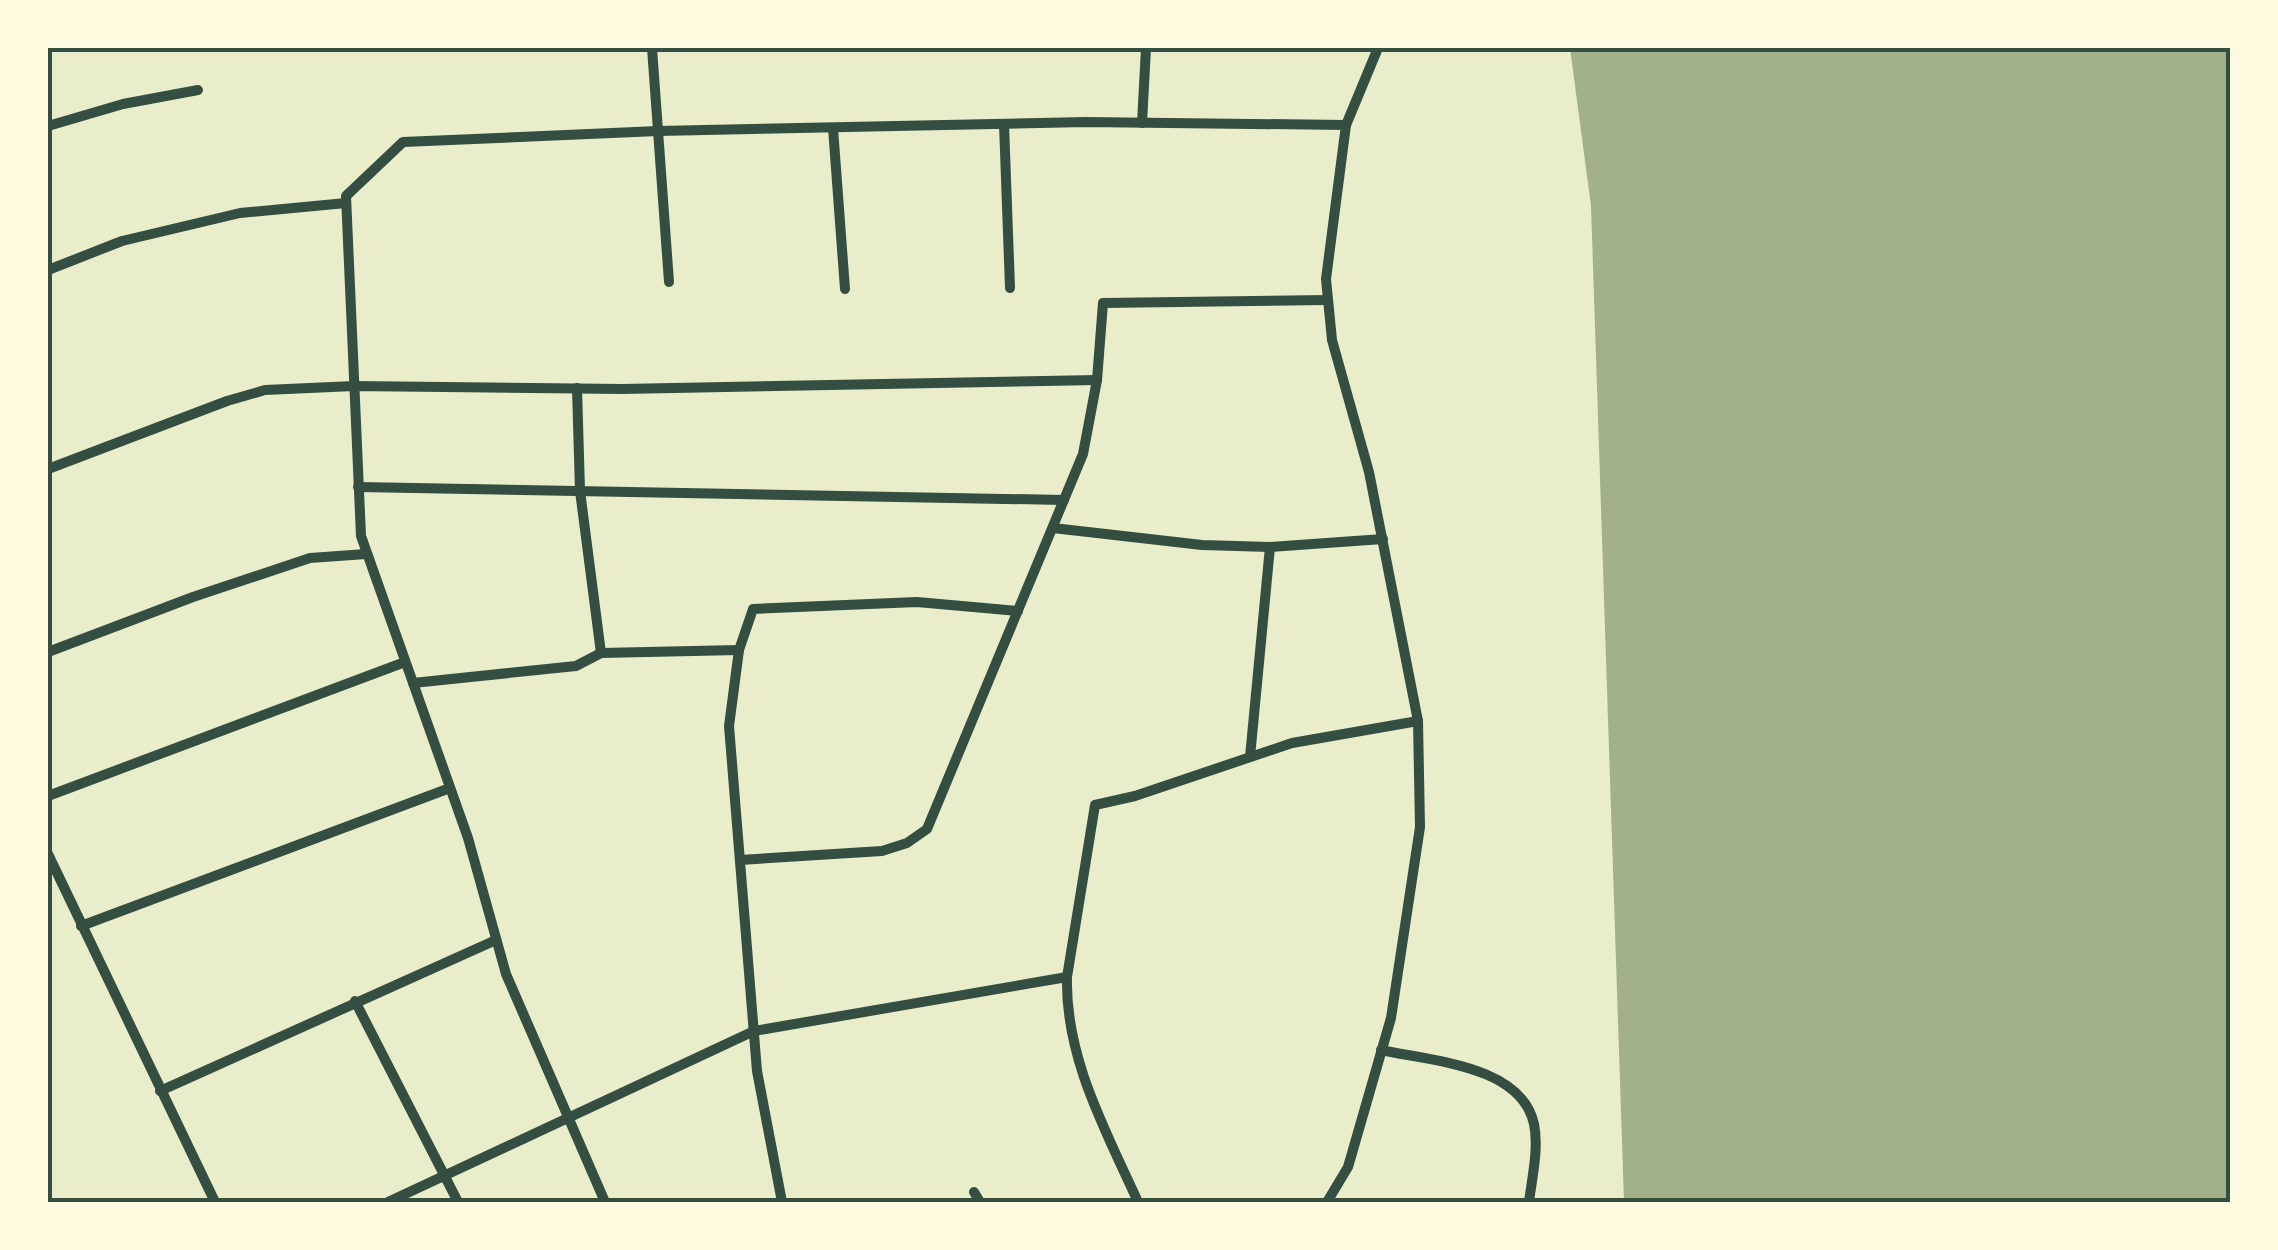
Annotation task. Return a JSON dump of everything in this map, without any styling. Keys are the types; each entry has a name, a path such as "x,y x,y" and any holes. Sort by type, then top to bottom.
{"street":[{"path":"652,48 669,282"},
{"path":"1142,123 1146,48"},
{"path":"1328,1202 1348,1167 1390,1018 1420,827 1418,720 1369,472 1332,340 1326,279 1346,126 1378,48"},
{"path":"48,126 123,104 198,90"},
{"path":"1004,124 1010,288"},
{"path":"606,1202 506,974 468,838 361,536 346,196 404,142 1004,124 1346,126"},
{"path":"833,128 845,289"},
{"path":"48,270 122,241 240,213 346,203"},
{"path":"740,860 882,851 907,843 926,829 1084,454 1098,380 1103,302 1328,300"},
{"path":"48,470 265,390 1098,380"},
{"path":"577,388 580,491 601,653"},
{"path":"358,487 1064,500"},
{"path":"1053,528 1202,546 1382,539"},
{"path":"1250,757 1270,546"},
{"path":"48,652 310,558 366,554"},
{"path":"782,1202 757,1071 728,726 738,650 753,609 917,602 1018,611"},
{"path":"412,683 576,666 601,653 738,650"},
{"path":"48,796 405,662"},
{"path":"1138,1202 1084,1078 1066,1002 1095,805 1135,796 1292,743 1418,720"},
{"path":"80,926 450,788"},
{"path":"48,854 214,1202"},
{"path":"160,1090 496,940"},
{"path":"388,1202 754,1031 1067,977"},
{"path":"354,1002 458,1202"},
{"path":"1382,1050 1488,1074 1515,1088 1535,1128 1529,1202"}],"shaded area":[{"path":"1570,48 2230,48 2230,1202 1624,1202 1591,206"}]}
